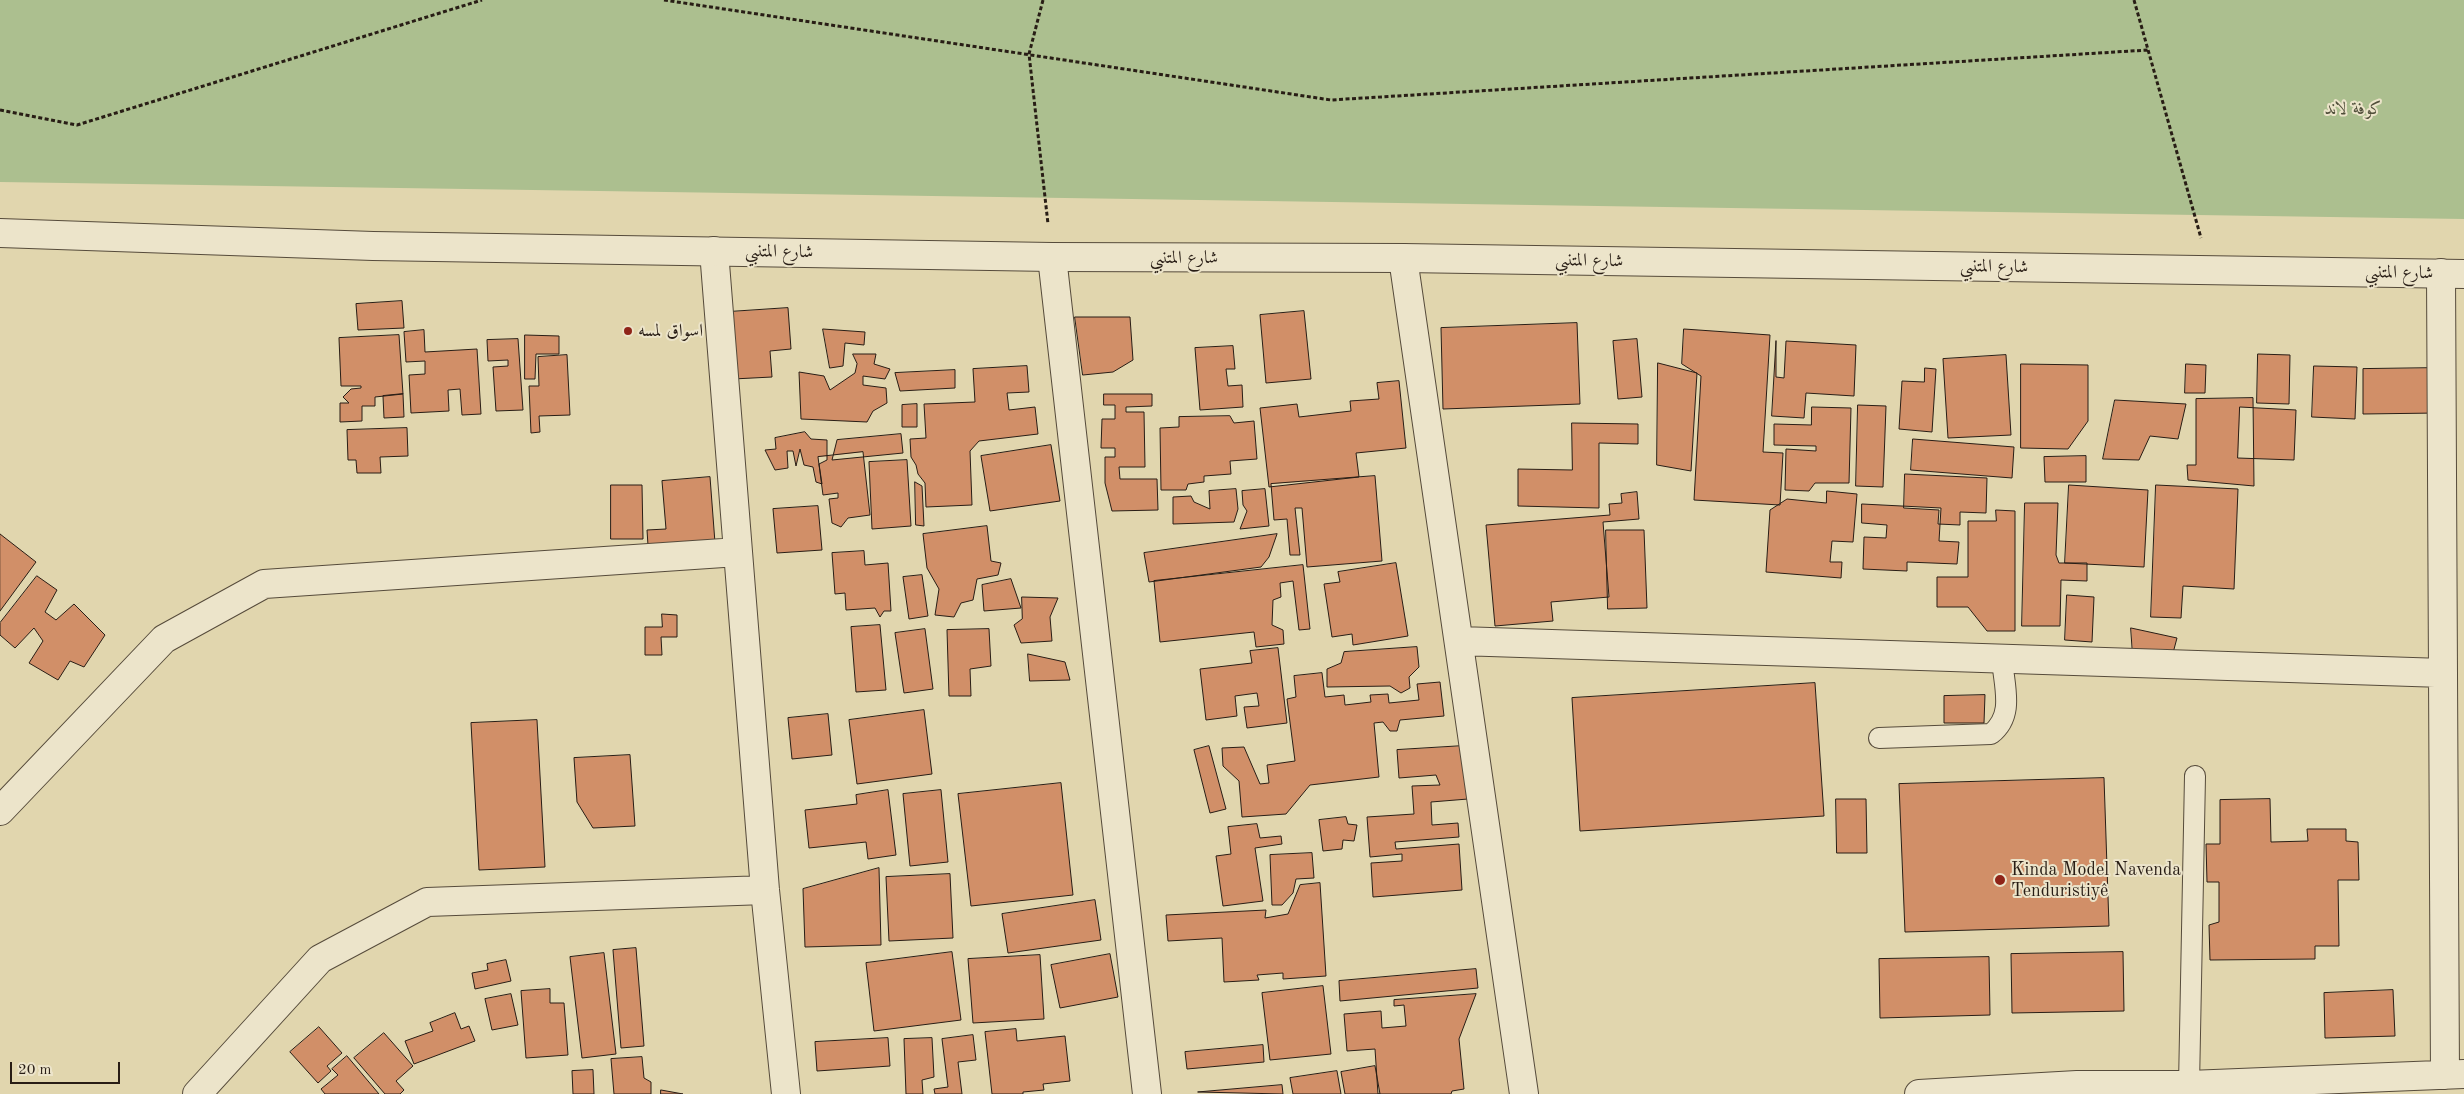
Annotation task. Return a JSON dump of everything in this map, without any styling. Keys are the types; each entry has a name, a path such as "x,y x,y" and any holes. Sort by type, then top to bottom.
{"street":[{"name":"شارع المتنبي","path":"3,237 373,246 1052,257 1403,258 2453,274"},
{"path":"714,251 765,890 786,1094"},
{"path":"1052,257 1148,1094"},
{"path":"1403,258 1524,1094"},
{"path":"1919,1094 2455,1074 2443,673 2453,274"},
{"path":"0,812 164,639 264,584 738,552"},
{"path":"1459,641 2443,673"},
{"path":"197,1094 320,959 428,902 765,890"}],"lane":[{"path":"1879,738 1991,734 2001,726 2006,713 2002,659"},
{"path":"2189,1085 2195,776"}],"path":[{"path":"0,110 77,125 482,0"},
{"path":"664,0 1330,100 2148,50"},
{"path":"1043,0 1028,54 1052,257"},
{"path":"2134,0 2210,270"}],"green space":[{"name":"كوفة لاند","path":"0,0 2464,0 2464,219 0,182"}],"building":[{"path":"402,301 404,328 358,330 356,304"},
{"path":"788,308 791,349 770,351 772,377 733,379 728,312"},
{"path":"1304,311 1311,379 1266,383 1260,315"},
{"path":"1075,317 1130,317 1133,360 1113,372 1083,375"},
{"path":"1577,323 1580,404 1443,409 1441,328"},
{"path":"823,329 865,332 864,345 845,343 843,366 830,368"},
{"path":"1684,329 1770,335 1763,452 1783,453 1780,505 1694,500 1701,376 1682,364"},
{"path":"424,330 425,352 477,349 481,414 462,415 460,389 448,390 449,411 411,413 409,375 425,374 425,361 406,362 404,332"},
{"path":"399,335 403,394 375,397 375,406 362,406 362,421 340,422 340,403 349,403 343,397 351,389 361,388 361,386 341,386 339,338"},
{"path":"525,335 559,336 559,354 536,354 535,379 525,379"},
{"path":"518,339 523,410 496,411 493,367 508,366 508,360 488,361 487,340"},
{"path":"1637,339 1642,397 1618,399 1613,341"},
{"path":"1776,341 1776,377 1784,378 1786,341 1856,345 1854,396 1806,393 1804,418 1772,416"},
{"path":"1233,346 1235,369 1226,369 1228,386 1242,385 1243,407 1200,410 1195,348"},
{"path":"853,354 876,354 874,364 890,369 885,379 863,376 863,385 886,388 887,403 873,411 867,422 801,419 799,372 824,376 830,390 855,373 857,364"},
{"path":"2258,354 2290,355 2289,404 2257,403"},
{"path":"567,355 570,415 539,416 540,432 531,433 529,386 539,386 538,357"},
{"path":"2006,355 2011,435 1948,438 1943,359"},
{"path":"1658,363 1697,373 1691,471 1657,465"},
{"path":"2021,364 2088,365 2088,421 2068,449 2021,448"},
{"path":"2186,364 2206,365 2205,393 2185,393"},
{"path":"1027,366 1029,392 1007,393 1009,410 1035,407 1038,434 979,441 970,451 972,505 926,507 925,483 918,474 916,465 911,457 910,439 926,438 924,404 975,402 973,369"},
{"path":"2314,366 2357,367 2355,419 2312,417"},
{"path":"1925,368 1936,369 1932,432 1899,429 1902,381 1924,382"},
{"path":"2437,368 2437,413 2363,414 2363,369"},
{"path":"955,370 955,388 900,391 895,373"},
{"path":"1399,381 1406,448 1356,453 1359,477 1269,487 1260,408 1297,404 1299,417 1351,411 1350,401 1379,399 1377,383"},
{"path":"403,394 404,417 384,418 383,396"},
{"path":"1104,394 1152,394 1152,406 1126,407 1126,412 1144,412 1145,467 1119,467 1120,479 1157,479 1158,510 1112,511 1105,483 1105,457 1115,457 1115,448 1101,448 1102,419 1115,419 1115,405 1104,405"},
{"path":"2253,398 2254,486 2188,480 2187,465 2196,465 2196,399"},
{"path":"2115,400 2186,404 2178,439 2150,436 2139,460 2103,459"},
{"path":"917,404 917,427 902,427 902,405"},
{"path":"1858,405 1886,406 1883,487 1856,486"},
{"path":"1812,407 1851,408 1849,483 1815,483 1809,491 1785,490 1786,449 1816,451 1816,446 1774,445 1774,424 1811,425"},
{"path":"2240,407 2296,410 2294,460 2238,458"},
{"path":"1230,416 1234,423 1254,421 1257,459 1230,461 1231,474 1204,476 1204,482 1188,484 1186,490 1161,490 1160,428 1179,427 1179,417"},
{"path":"1572,423 1638,424 1638,444 1599,443 1599,508 1518,506 1518,469 1572,470"},
{"path":"407,428 408,456 380,457 381,473 357,473 356,460 348,460 347,430"},
{"path":"805,432 811,439 827,440 827,460 819,464 822,484 816,482 813,467 804,465 800,449 796,466 793,451 787,451 788,468 775,470 765,450 776,449 775,438"},
{"path":"901,434 903,453 832,460 837,440"},
{"path":"1913,439 2014,447 2012,478 1911,470"},
{"path":"1051,445 1060,501 990,511 981,456"},
{"path":"863,452 870,515 848,518 841,527 832,523 829,499 838,498 838,493 823,495 818,457"},
{"path":"2086,456 2086,482 2045,482 2044,457"},
{"path":"907,460 911,526 872,529 869,462"},
{"path":"1905,474 1987,478 1986,513 1960,512 1960,525 1938,524 1939,510 1904,508"},
{"path":"1375,476 1382,561 1307,567 1302,508 1295,508 1300,555 1290,555 1287,519 1274,520 1271,484"},
{"path":"710,477 716,556 649,561 647,530 666,529 662,481"},
{"path":"915,482 922,486 924,526 916,525"},
{"path":"611,485 642,485 643,539 611,539"},
{"path":"2069,485 2148,490 2144,567 2065,563"},
{"path":"2156,485 2238,489 2234,589 2183,586 2181,618 2151,617"},
{"path":"1236,489 1238,509 1234,522 1173,524 1173,497 1191,496 1194,502 1210,509 1209,491"},
{"path":"1265,489 1269,526 1240,529 1247,511 1243,505 1242,491"},
{"path":"1827,491 1857,494 1853,542 1832,541 1830,562 1842,562 1841,578 1766,572 1770,510 1787,499 1826,503"},
{"path":"1637,492 1639,519 1603,522 1609,597 1551,602 1553,621 1495,626 1486,525 1610,515 1609,504 1622,503 1621,494"},
{"path":"2025,503 2058,503 2056,555 2059,563 2087,563 2087,581 2061,580 2060,626 2022,626"},
{"path":"1862,504 1941,508 1939,541 1959,542 1957,564 1907,562 1907,571 1863,569 1864,537 1886,538 1887,525 1862,523"},
{"path":"818,506 822,550 777,553 773,509"},
{"path":"1996,510 2015,511 2015,631 1987,631 1968,607 1937,607 1937,577 1968,577 1968,521 1996,521"},
{"path":"987,526 991,561 1001,563 998,575 977,579 973,600 961,603 954,617 935,615 939,589 927,568 923,534"},
{"path":"1606,530 1644,530 1647,608 1608,609"},
{"path":"0,534 36,562 0,611"},
{"path":"1277,534 1269,557 1261,567 1149,582 1144,553"},
{"path":"864,551 865,565 888,563 891,611 884,611 880,617 875,608 846,610 845,593 835,594 832,553"},
{"path":"1396,563 1408,636 1353,645 1352,634 1332,637 1324,584 1340,582 1338,572"},
{"path":"1303,565 1310,629 1299,630 1293,581 1280,583 1281,597 1273,600 1272,625 1283,630 1284,644 1256,647 1254,632 1160,642 1154,581"},
{"path":"922,575 928,616 909,619 903,577"},
{"path":"37,576 57,590 45,612 56,620 74,604 105,635 84,667 70,661 58,680 29,663 43,641 34,628 15,648 0,635 0,623"},
{"path":"1011,579 1021,608 984,611 982,585"},
{"path":"2067,595 2094,597 2092,642 2065,640"},
{"path":"1022,597 1058,598 1050,617 1052,641 1021,643 1014,625 1022,619"},
{"path":"662,614 677,615 677,637 661,637 662,655 645,655 645,627 662,627"},
{"path":"880,625 886,690 856,692 851,627"},
{"path":"2131,628 2177,638 2173,653 2133,656"},
{"path":"925,629 933,689 904,693 895,633"},
{"path":"989,629 991,666 970,669 971,696 949,696 947,630"},
{"path":"1417,647 1419,667 1409,677 1410,688 1401,693 1390,686 1327,687 1327,669 1341,663 1344,652"},
{"path":"1278,648 1287,723 1247,728 1244,707 1259,706 1257,693 1235,696 1237,716 1206,720 1200,669 1252,663 1250,651"},
{"path":"1028,654 1065,662 1070,680 1030,681"},
{"path":"1322,673 1325,697 1344,695 1345,705 1371,702 1370,695 1388,694 1389,703 1419,700 1417,684 1440,682 1444,716 1400,720 1397,731 1390,731 1383,722 1374,723 1379,777 1310,785 1286,814 1242,817 1239,781 1223,766 1222,748 1244,747 1260,784 1269,783 1267,765 1295,761 1287,699 1296,697 1294,676"},
{"path":"1815,683 1824,816 1580,831 1572,698"},
{"path":"1985,695 1984,723 1944,723 1944,696"},
{"path":"924,710 932,774 857,784 849,720"},
{"path":"828,714 832,755 792,759 788,718"},
{"path":"537,720 545,867 479,870 471,723"},
{"path":"1209,746 1226,809 1210,813 1194,750"},
{"path":"1463,746 1468,799 1431,802 1432,825 1458,823 1459,837 1395,842 1396,849 1459,844 1462,890 1373,897 1371,863 1402,861 1402,854 1370,857 1367,817 1414,814 1412,786 1440,785 1436,775 1399,778 1397,750"},
{"path":"630,755 635,826 593,828 577,802 574,758"},
{"path":"2104,778 2109,926 1905,932 1899,784"},
{"path":"1061,783 1073,895 971,906 958,794"},
{"path":"888,790 896,855 868,859 866,842 809,848 805,810 857,804 856,795"},
{"path":"941,790 948,862 910,866 903,794"},
{"path":"1836,799 1866,799 1867,853 1837,853"},
{"path":"2270,799 2271,842 2308,841 2307,829 2346,829 2346,841 2358,842 2359,880 2338,880 2339,946 2315,946 2315,959 2210,960 2209,925 2219,922 2219,882 2207,882 2206,844 2220,844 2220,800"},
{"path":"1346,817 1348,824 1357,825 1354,841 1343,840 1342,849 1323,851 1319,820"},
{"path":"1257,824 1260,838 1281,836 1282,844 1255,848 1263,901 1223,906 1216,856 1231,854 1228,827"},
{"path":"1312,853 1314,878 1296,879 1293,893 1282,905 1272,905 1270,855"},
{"path":"879,868 881,945 805,947 803,889"},
{"path":"950,874 953,938 889,941 886,877"},
{"path":"1320,883 1326,976 1283,979 1283,973 1257,975 1259,980 1224,982 1222,938 1168,941 1166,915 1266,910 1265,918 1288,914 1300,885"},
{"path":"1095,900 1101,940 1008,953 1002,914"},
{"path":"636,948 644,1046 621,1048 613,950"},
{"path":"952,952 961,1020 874,1031 866,963"},
{"path":"2123,952 2124,1011 2012,1013 2011,954"},
{"path":"604,953 616,1054 582,1058 570,957"},
{"path":"1110,954 1118,997 1060,1008 1051,965"},
{"path":"1040,955 1044,1019 973,1023 968,959"},
{"path":"1989,957 1990,1015 1880,1018 1879,959"},
{"path":"506,960 511,981 475,989 472,973 488,970 487,964"},
{"path":"1476,969 1478,988 1340,1001 1339,981"},
{"path":"1323,986 1331,1054 1270,1060 1262,993"},
{"path":"550,989 550,1003 564,1003 568,1055 526,1058 521,991"},
{"path":"2393,990 2395,1036 2325,1038 2324,993"},
{"path":"511,994 518,1025 492,1030 485,999"},
{"path":"1476,994 1459,1039 1464,1089 1452,1091 1451,1094 1378,1094 1375,1049 1347,1051 1344,1014 1381,1011 1382,1028 1406,1026 1404,1005 1394,1006 1394,1000"},
{"path":"455,1013 461,1029 469,1026 475,1041 414,1064 405,1041 433,1031 430,1023"},
{"path":"319,1027 342,1053 327,1066 331,1071 318,1083 290,1052"},
{"path":"1016,1029 1017,1041 1065,1036 1070,1081 1043,1084 1044,1090 1023,1092 1023,1094 992,1094 985,1032"},
{"path":"384,1033 413,1066 396,1081 404,1090 400,1094 385,1094 354,1058"},
{"path":"973,1035 976,1060 958,1062 962,1094 935,1094 934,1089 948,1087 942,1039"},
{"path":"888,1038 890,1066 817,1071 815,1042"},
{"path":"932,1038 934,1077 922,1080 923,1094 906,1094 904,1039"},
{"path":"1263,1045 1264,1062 1187,1069 1185,1052"},
{"path":"347,1056 379,1094 325,1094 321,1089 338,1075 332,1069"},
{"path":"642,1057 644,1078 651,1082 651,1094 614,1094 611,1059"},
{"path":"1375,1066 1380,1094 1345,1094 1341,1072"},
{"path":"593,1070 594,1094 573,1094 572,1071"},
{"path":"1337,1071 1341,1094 1293,1094 1290,1078"},
{"path":"1282,1085 1283,1094 1198,1092"},
{"path":"661,1090 683,1094 661,1094"}],"place":[{"name":"اسواق لمسه","path":"628,331"},
{"name":"Kinda Model Navenda Tenduristiyê","path":"2000,880"}]}
